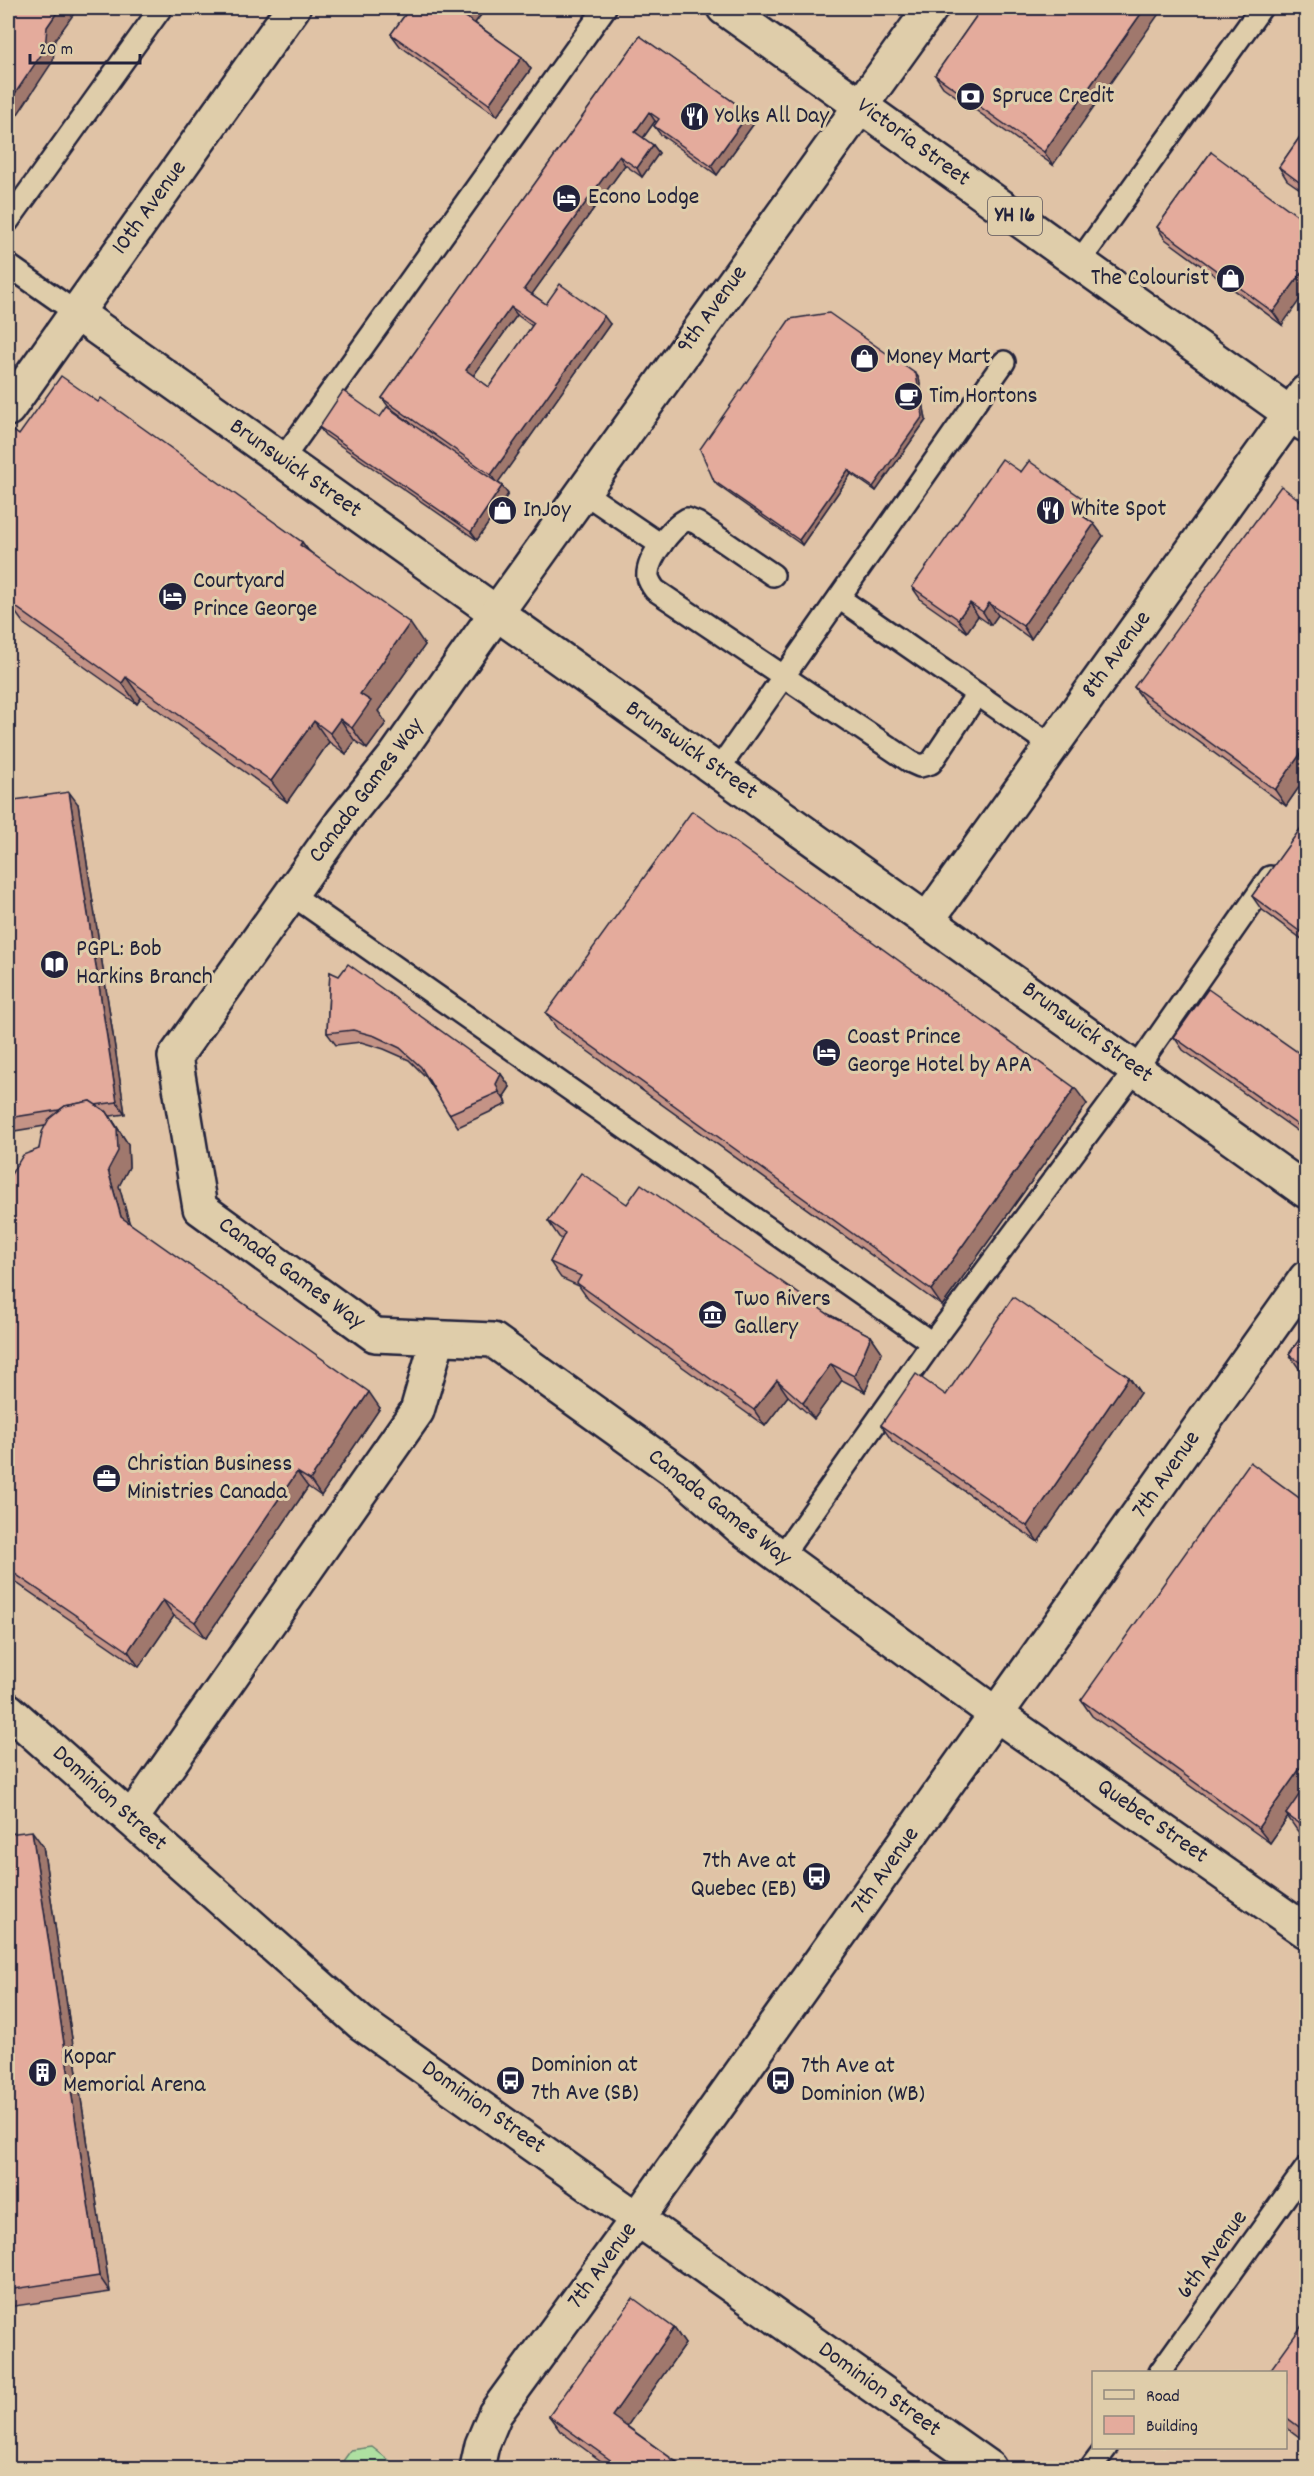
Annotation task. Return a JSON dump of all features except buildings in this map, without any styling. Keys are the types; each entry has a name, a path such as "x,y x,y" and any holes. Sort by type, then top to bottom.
{"main road":[{"name":"10th Avenue","path":"8,409 293,8"},
{"name":"Victoria Street","path":"724,8 1079,262 1301,410"},
{"name":"9th Avenue","path":"497,612 930,8"},
{"name":"Brunswick Street","path":"75,312 1306,1191"},
{"name":"8th Avenue","path":"928,919 1301,410"},
{"name":"Canada Games Way","path":"497,612 396,755 342,822 175,1057 200,1208 375,1335 493,1340 681,1475 740,1527 997,1715"},
{"name":"7th Avenue","path":"477,2469 482,2445 495,2414 638,2218 1306,1278"},
{"path":"131,1819 417,1411 438,1338"},
{"name":"Dominion Street","path":"8,1710 361,2023 989,2469"},
{"name":"Quebec Street","path":"997,1715 1306,1931"}],"lane":[{"path":"8,221 161,8"},
{"path":"282,460 605,8"},
{"path":"1079,262 1261,8"},
{"path":"8,265 75,312"},
{"path":"718,770 1004,362"},
{"path":"583,492 661,545"},
{"path":"773,575 687,519 676,525 661,545 649,564 648,578 655,590 910,762 920,766 931,763 977,694"},
{"path":"838,598 1053,746"},
{"path":"781,1557 933,1343 1136,1069 1279,864"},
{"path":"291,894 933,1343"},
{"name":"6th Avenue","path":"1161,2371 1306,2168"},
{"path":"1091,2469 1105,2449"}],"shaded area":[{"path":"8,8 1306,8 1306,2468 8,2468"}],"green space":[{"path":"372,2447 399,2468 338,2468 351,2450"}],"place":[{"name":"Spruce Credit","path":"971,97"},
{"name":"Yolks All Day","path":"694,117"},
{"name":"Econo Lodge","path":"567,198"},
{"name":"The Colourist","path":"1230,279"},
{"name":"Money Mart","path":"865,358"},
{"name":"Tim Hortons","path":"908,397"},
{"name":"White Spot","path":"1050,510"},
{"name":"InJoy","path":"502,511"},
{"name":"Courtyard Prince George","path":"172,596"},
{"name":"PGPL: Bob Harkins Branch","path":"55,964"},
{"name":"Coast Prince George Hotel by APA","path":"826,1052"},
{"name":"Two Rivers Gallery","path":"713,1314"},
{"name":"Christian Business Ministries Canada","path":"106,1479"},
{"name":"7th Ave at Quebec (EB)","path":"817,1876"},
{"name":"Kopar Memorial Arena","path":"42,2072"},
{"name":"Dominion at 7th Ave (SB)","path":"510,2080"},
{"name":"7th Ave at Dominion (WB)","path":"780,2081"}]}
